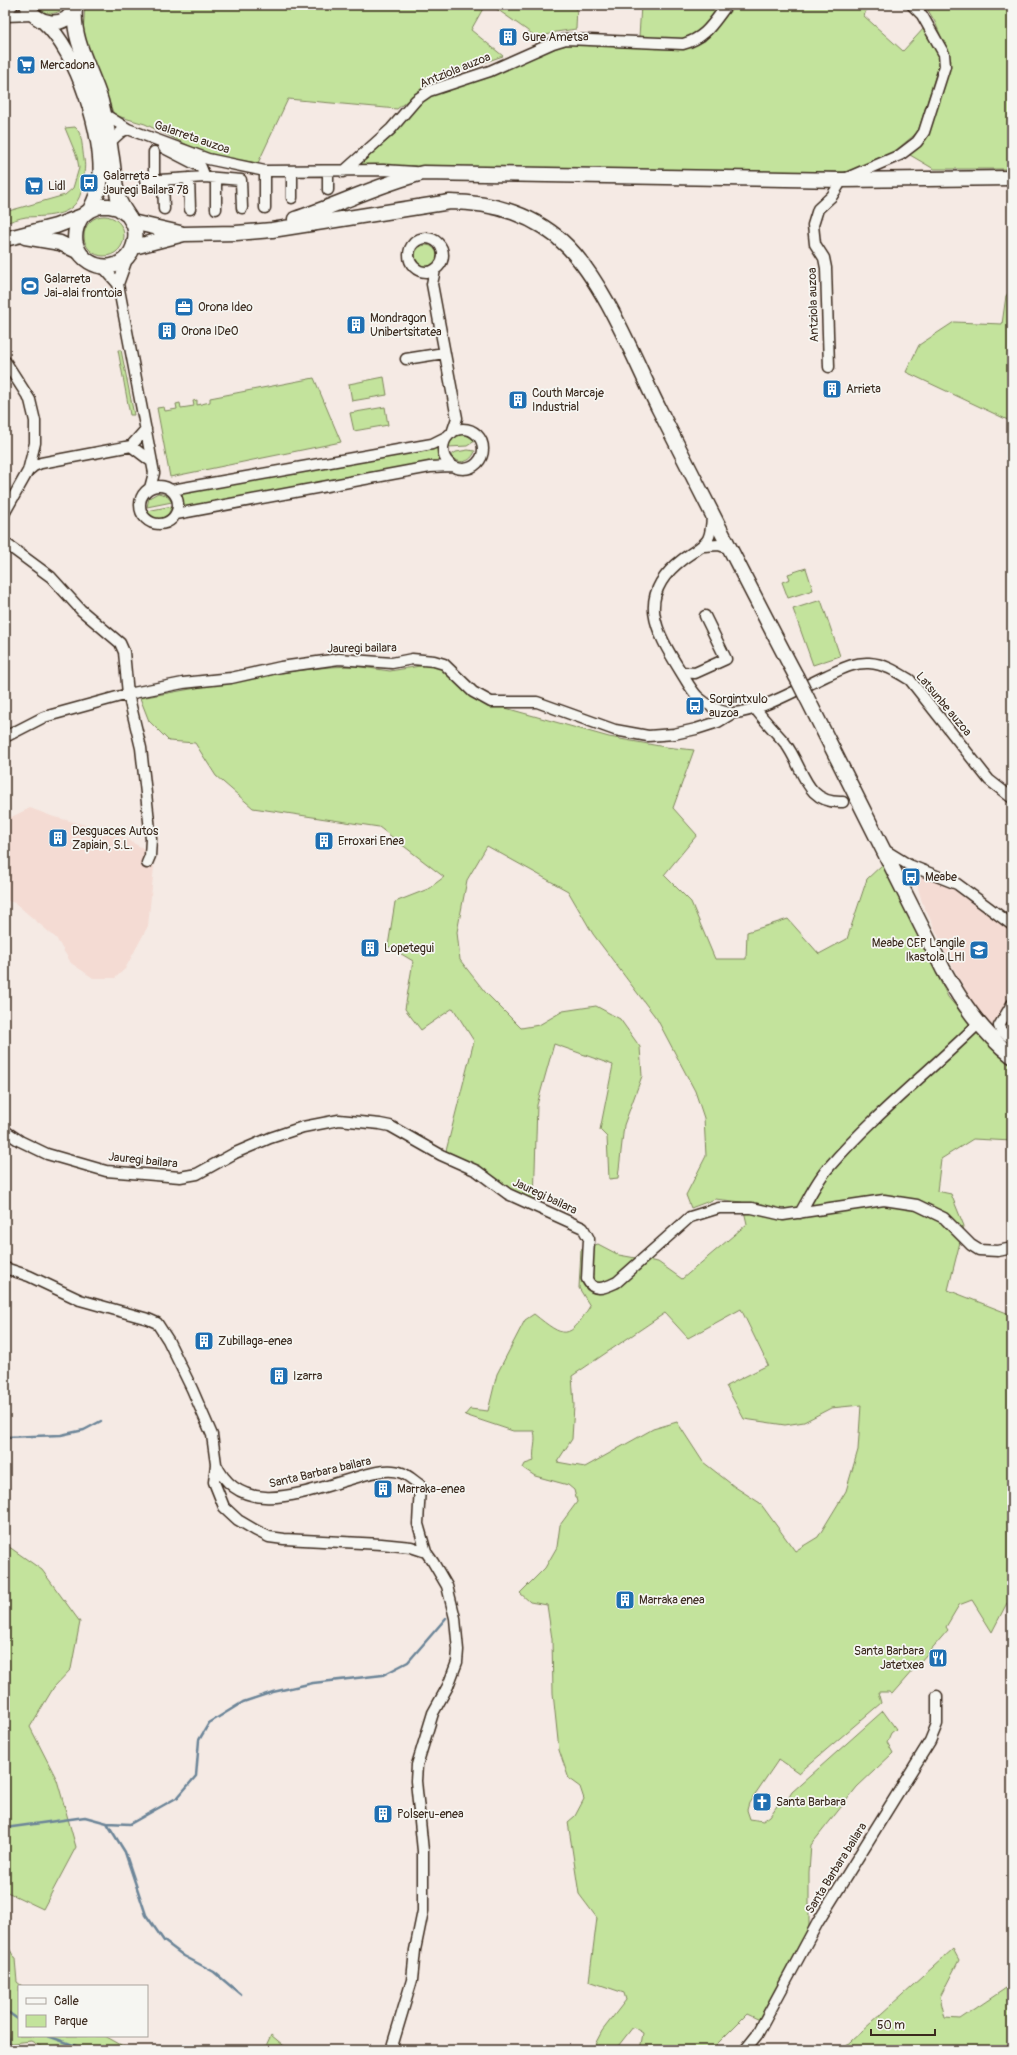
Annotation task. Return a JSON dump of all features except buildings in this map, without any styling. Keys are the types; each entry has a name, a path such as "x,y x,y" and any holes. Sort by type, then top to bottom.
{"main road":[{"path":"35,14 61,22 69,16 75,7"},
{"path":"35,14 60,38 69,55 88,103 100,159 100,181 97,197 74,233 75,243 79,252 85,259 93,264 103,267 112,266 121,262 131,252 136,239 129,218 118,198 111,147 104,114 73,23 75,7"},
{"path":"236,233 285,222 321,211 397,180 423,173 842,180 1012,178"},
{"path":"11,238 56,226 99,206 118,208 129,218 184,234 236,233 272,230 450,202 473,202 506,210 530,220 568,247 598,288 728,548 796,676 943,969 961,1001 978,1024 1012,1056"},
{"path":"131,252 184,234"},
{"path":"11,238 60,243 79,252"}],"street":[{"path":"5,12 13,5"},
{"name":"Antziola auzoa","path":"343,172 391,129 416,100 429,92 490,71 553,43 566,39 683,44 703,36 727,5"},
{"path":"842,180 900,156 917,142 924,132 945,66 944,54 922,15 912,5"},
{"path":"5,16 35,14"},
{"name":"Galarreta auzoa","path":"104,114 128,129 208,159 265,171 343,172 383,170 423,173"},
{"path":"111,147 121,132 128,129"},
{"path":"162,142 164,148 201,167 205,177"},
{"path":"154,152 154,181 164,209"},
{"path":"265,171 265,208"},
{"path":"292,171 292,198"},
{"path":"328,171 328,190"},
{"path":"154,181 205,177 241,180 242,208"},
{"path":"190,178 190,209"},
{"path":"216,178 216,209"},
{"name":"Antziola auzoa","path":"828,367 826,268 824,258 815,244 813,225 818,209 832,196 842,180"},
{"path":"432,284 413,266 409,254 415,243 424,238 434,240 442,247 443,260 435,270 432,284 456,418 450,435 443,445 443,453 446,461 451,466"},
{"path":"118,284 131,252"},
{"path":"103,267 118,284 154,475 150,488 143,494 140,500 140,508 143,516 148,521 161,524 172,519 176,514 178,502 154,475"},
{"path":"420,271 428,272 435,270"},
{"path":"406,359 444,353"},
{"path":"5,361 30,400 35,421 33,449 28,471 5,512"},
{"path":"176,514 430,467 451,466 465,469 477,464 481,459 483,446 476,434 468,430 456,418"},
{"path":"28,471 40,464 131,446 146,429"},
{"path":"150,488 167,488 432,444 458,430 468,430"},
{"path":"131,446 152,462"},
{"path":"33,449 40,464"},
{"path":"712,515 710,536 704,546 670,570 662,580 653,605 654,620 658,633 697,696 718,710 732,713"},
{"path":"5,542 51,577 81,610 120,643 126,662 128,694 140,748 151,839 150,856 147,863"},
{"path":"704,546 719,545 728,548"},
{"path":"681,672 695,673 726,659 706,616"},
{"name":"Jauregi bailara","path":"5,737 44,717 128,694 183,683 231,678 281,667 339,659 392,663 412,659 434,660 444,664 473,692 491,702 538,702 615,730 648,736 674,734 696,729 718,722 732,713"},
{"name":"Latsunbe auzoa","path":"732,713 755,708 849,665 868,662 893,669 910,680 989,780 1012,798"},
{"path":"697,696 698,680 704,670"},
{"path":"755,708 768,727 785,744 813,792 821,799 833,802 843,802"},
{"path":"883,849 909,865 957,884 1012,924"},
{"path":"1012,1004 999,1026 1001,1031 1012,1039"},
{"path":"800,1213 828,1168 904,1092 934,1067 978,1024"},
{"name":"Jauregi bailara","path":"5,1131 47,1154 106,1171 180,1178 197,1174 235,1153 270,1138 321,1123 339,1120 390,1126 442,1155 477,1171 508,1194 583,1228 589,1239 587,1279 590,1285 595,1288 604,1289 617,1282 690,1217 707,1211 734,1207 752,1208 783,1215 884,1200 917,1205 944,1218 971,1245 979,1250 998,1251 1012,1248"},
{"path":"5,1268 29,1276 80,1300 148,1318 157,1323 168,1340 212,1435 216,1464 214,1482 224,1507 238,1520 268,1537 382,1544 411,1547 426,1552"},
{"name":"Santa Barbara bailara","path":"216,1464 221,1476 228,1484 248,1495 268,1498 318,1488 382,1471 402,1472 420,1485 418,1524 426,1552 443,1580 451,1598 455,1618 458,1650 457,1662 448,1686 434,1713 417,1766 416,1781 423,1851 423,1911 415,1950 412,1980 390,2050"},
{"name":"Santa Barbara bailara","path":"745,2050 757,2035 842,1881 930,1741 937,1724 937,1696"}],"shaded area":[{"path":"30,808 54,817 110,831 143,848 154,867 148,926 125,969 115,978 93,978 71,963 56,938 15,903 5,900 5,820"},
{"name":"Meabe CEP Langile Ikastola LHI","path":"921,876 951,888 1012,929 1012,993 1005,1012 992,1027 976,1008 955,971 922,902 916,881"}],"green space":[{"path":"35,5 67,5 64,9 55,13 47,13 38,9"},
{"path":"85,5 485,5 471,30 503,56 456,72 423,88 397,109 288,99 258,163 210,156 145,124 114,115 83,33"},
{"path":"491,5 577,5 576,29 556,32 538,38"},
{"path":"641,5 868,5 864,16 903,51 925,27 936,45 940,61 918,132 895,151 848,172 702,172 359,165 394,135 416,105 432,94 551,48 574,44 683,47 705,41 721,19 693,36 680,40 639,37"},
{"path":"925,5 1012,5 1012,169 934,169 910,155 928,136 951,61 935,22"},
{"path":"75,127 80,133 85,166 82,187 75,204 62,213 23,217 5,223 5,212 65,195 73,188 79,168 77,157 65,128"},
{"path":"108,216 115,219 121,225 124,236 123,244 115,253 108,256 100,256 93,253 85,244 84,232 87,225 96,217"},
{"path":"426,245 434,248 437,256 434,264 426,267 418,264 415,256 418,248"},
{"path":"1012,288 1012,422 906,372 919,345 954,322 1002,324 1006,296"},
{"path":"118,350 121,350 134,415 130,415"},
{"path":"384,377 387,395 352,401 349,384"},
{"path":"314,378 341,442 170,477 157,408 164,407 165,411 177,409 176,404 180,403 181,408 194,406 193,401 197,400 197,405 210,402 210,398"},
{"path":"385,407 388,425 354,431 350,413"},
{"path":"460,434 465,434 475,441 467,446 448,447 451,439"},
{"path":"438,446 438,456 442,462 184,510 181,494"},
{"path":"468,450 475,451 468,460 461,462 450,456 456,452"},
{"path":"158,493 166,495 172,502 147,507 149,498"},
{"path":"172,506 168,515 161,519 151,517 147,511"},
{"path":"806,568 813,590 788,598 782,582 790,579 788,574"},
{"path":"821,600 840,656 813,665 793,609"},
{"path":"426,665 442,667 491,704 609,737 665,747 694,750 673,808 697,835 664,875 691,902 715,959 746,959 747,932 788,919 819,954 847,939 867,879 883,864 948,997 989,1046 1012,1064 1012,1141 973,1139 941,1159 937,1191 951,1194 964,1226 948,1290 1012,1315 1012,1604 1007,1603 992,1632 972,1600 959,1605 946,1627 948,1630 892,1694 889,1692 878,1692 881,1703 799,1773 779,1759 749,1803 747,1810 750,1819 763,1821 770,1816 781,1800 786,1802 792,1792 883,1711 896,1729 891,1733 887,1742 893,1753 857,1787 811,1845 809,1872 809,1930 762,2021 747,2014 711,2050 640,2050 643,2033 633,2027 615,2050 592,2050 602,2031 626,2000 624,1993 589,1981 597,1918 579,1894 568,1822 575,1816 584,1799 580,1787 569,1779 559,1750 553,1693 552,1639 547,1605 530,1602 520,1593 545,1568 557,1547 560,1525 577,1502 574,1490 568,1485 535,1476 523,1468 525,1464 534,1461 534,1431 513,1431 465,1415 470,1409 488,1411 497,1374 525,1320 534,1314 553,1328 566,1332 577,1325 583,1317 590,1306 579,1288 581,1250 598,1244 619,1255 658,1262 682,1279 747,1224 742,1202 715,1199 691,1208 686,1195 706,1156 704,1118 695,1091 657,1019 593,934 568,891 487,846 467,880 457,932 460,960 485,992 521,1028 539,1025 563,1011 596,1006 620,1019 640,1047 642,1076 624,1125 618,1178 609,1179 607,1137 600,1130 613,1065 554,1044 537,1105 534,1202 517,1196 483,1168 446,1151 474,1041 453,1008 421,1030 405,1009 413,961 388,946 395,902 428,889 444,877 379,827 253,808 216,776 195,743 169,741 149,721 140,698 287,672 329,667 354,666 390,671","holes":["741,1309 768,1365 726,1386 744,1419 785,1425 804,1422 831,1408 861,1405 858,1450 846,1491 818,1537 795,1551 760,1503 735,1487 703,1462 677,1422 653,1429 585,1467 557,1462 572,1439 574,1405 572,1376 665,1313 688,1338"]},
{"path":"5,1544 42,1570 80,1622 71,1669 54,1687 30,1727 57,1780 76,1847 43,1909 5,1891"},
{"path":"9,1948 15,1959 17,1982 21,1985 18,1985 18,2037 107,2037 130,2050 47,2050 31,2041 5,2044 5,1949"},
{"path":"953,1949 959,1960 940,1997 945,2018 960,2019 1012,1984 1012,2050 841,2050"},
{"path":"271,2035 289,2050 264,2050"}],"waterway":[{"path":"5,1437 61,1435 84,1430 101,1421"},
{"path":"107,1823 130,1824 178,1797 196,1776 199,1740 209,1723 243,1702 273,1692 313,1683 383,1675 408,1662 446,1618"},
{"path":"5,1828 85,1817 107,1823 125,1852 146,1915 164,1941 184,1956 214,1972 240,1994"},
{"path":"5,2010 18,2019"},
{"path":"5,2019 10,2050"},
{"path":"51,2037 87,2050"}],"place":[{"name":"Gure Ametsa","path":"508,37"},
{"name":"Mercadona","path":"26,65"},
{"name":"Galarreta - Jauregi Bailara 78","path":"89,183"},
{"name":"Lidl","path":"34,186"},
{"name":"Galarreta Jai-alai frontoia","path":"30,286"},
{"name":"Orona Ideo","path":"184,307"},
{"name":"Mondragon Unibertsitatea","path":"356,325"},
{"name":"Orona IDeO","path":"167,331"},
{"name":"Arrieta","path":"832,389"},
{"name":"Couth Marcaje Industrial","path":"518,400"},
{"name":"Sorgintxulo auzoa","path":"695,706"},
{"name":"Desguaces Autos Zapiain, S.L.","path":"58,838"},
{"name":"Erroxari Enea","path":"324,841"},
{"name":"Meabe","path":"911,877"},
{"name":"Lopetegui","path":"370,948"},
{"name":"Meabe CEP Langile Ikastola LHI","path":"979,950"},
{"name":"Zubillaga-enea","path":"204,1341"},
{"name":"Izarra","path":"279,1376"},
{"name":"Marraka-enea","path":"383,1489"},
{"name":"Marraka enea","path":"625,1600"},
{"name":"Santa Barbara Jatetxea","path":"938,1658"},
{"name":"Santa Barbara","path":"762,1802"},
{"name":"Polseru-enea","path":"383,1814"}]}
